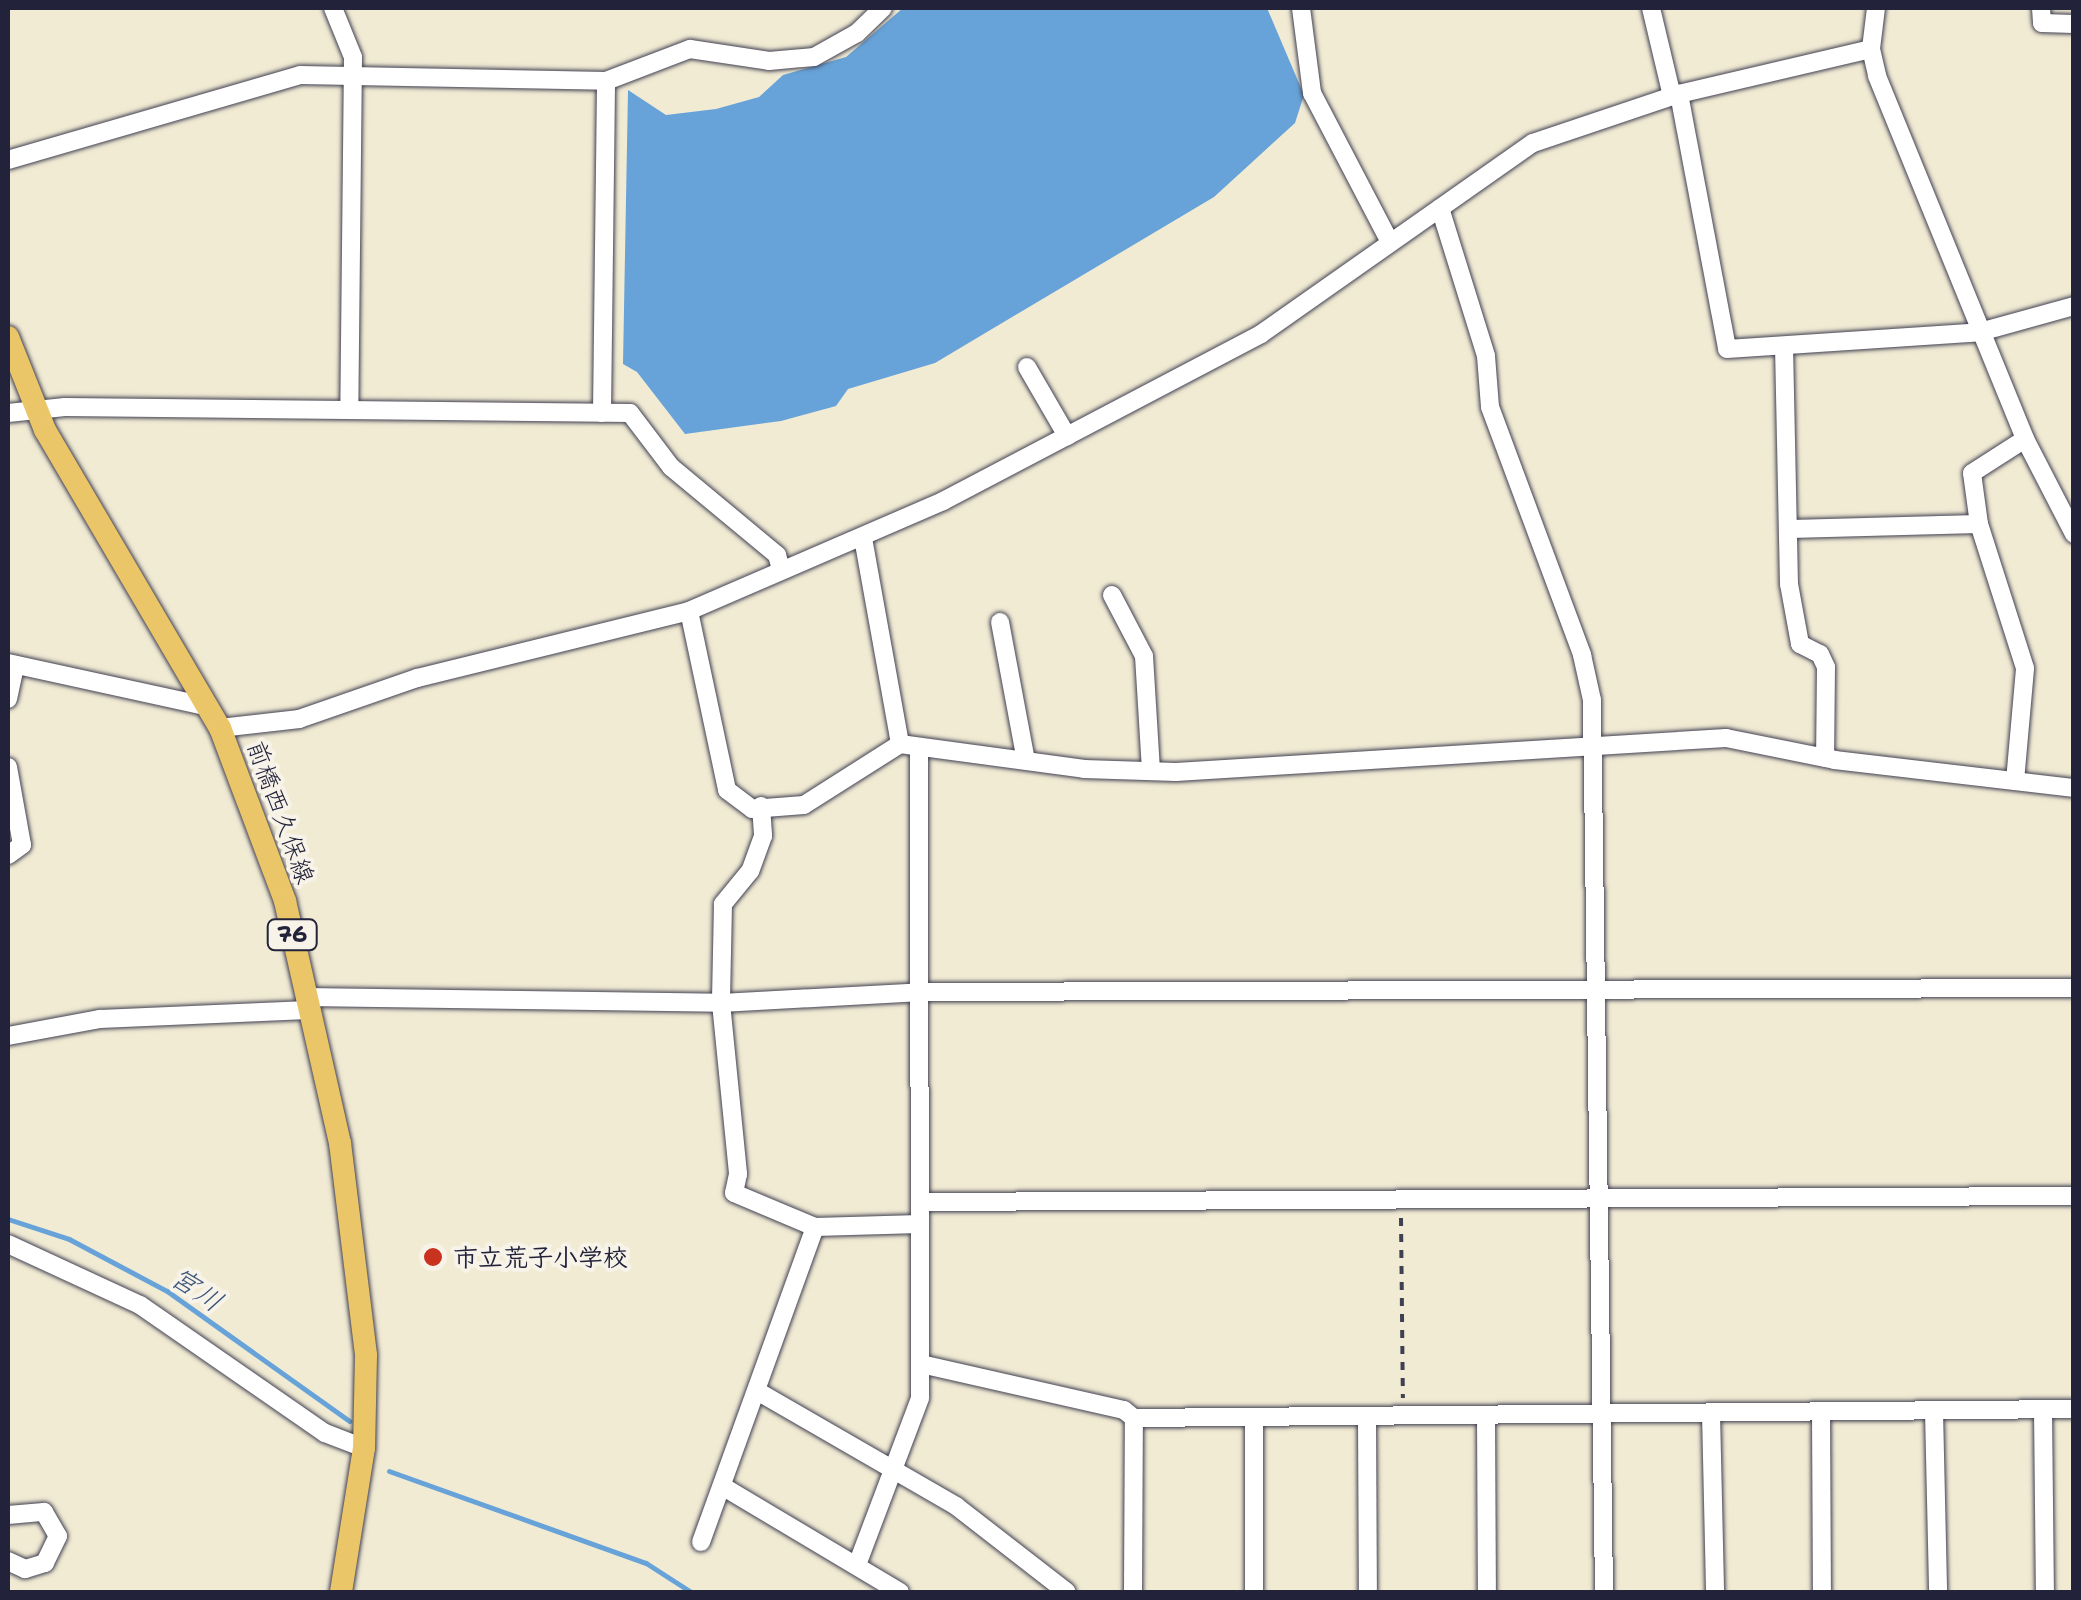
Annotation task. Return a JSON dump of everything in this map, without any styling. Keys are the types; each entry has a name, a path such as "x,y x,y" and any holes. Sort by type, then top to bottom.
{"main road":[{"name":"前橋西久保線","path":"8,337 36,408 220,728 285,901 340,1143 367,1370 364,1448 341,1592"}],"street":[{"path":"333,8 354,76 349,410"},
{"path":"8,160 265,81 354,76 606,81 690,49 769,61 814,58 858,33 883,8"},
{"path":"1301,8 1312,92 1390,242"},
{"path":"1651,8 1676,95 1728,349 1980,332 2074,306"},
{"path":"1876,8 1871,49 2024,438 2074,534"},
{"path":"2041,8 2042,23 2074,24"},
{"path":"220,728 299,719 418,678 689,611 781,569 863,538 1261,334 1533,143 1676,95 1871,49"},
{"path":"602,412 606,81"},
{"path":"1440,208 1486,356 1490,407 1582,655 1594,747 1604,1592"},
{"path":"1784,346 1789,584 1800,644 1820,654 1826,666 1825,758"},
{"path":"1027,367 1066,436"},
{"path":"8,413 36,408 630,413 671,467 777,555 781,569"},
{"path":"2015,782 2025,668 1979,524 1975,468 2024,438"},
{"path":"1790,529 1979,524"},
{"path":"863,538 900,744"},
{"path":"1112,595 1144,656 1151,771"},
{"path":"689,611 727,790 752,809 804,804 900,744 1026,761 1151,771 1726,738 1825,758 2074,788"},
{"path":"1000,622 1026,761"},
{"path":"8,699 11,664 208,707"},
{"path":"856,1564 890,1470 918,1409 922,992 919,748"},
{"path":"8,767 22,845 8,855"},
{"path":"761,806 762,836 750,871 723,904 721,1003 738,1174 734,1194 814,1226 920,1224"},
{"path":"8,1036 100,1019 306,1004 721,1003 922,992 2074,988"},
{"path":"921,1202 2074,1196"},
{"path":"701,1542 814,1226"},
{"path":"8,1244 140,1305 325,1433 364,1448"},
{"path":"921,1364 1124,1410 1134,1418 1254,1420 2074,1410"},
{"path":"757,1391 984,1525 1068,1592"},
{"path":"2043,1410 2045,1592"},
{"path":"1934,1411 1938,1592"},
{"path":"1820,1412 1822,1592"},
{"path":"1712,1413 1715,1592"},
{"path":"1486,1415 1488,1592"},
{"path":"1133,1592 1134,1418"},
{"path":"1367,1419 1368,1592"},
{"path":"1254,1420 1254,1592"},
{"path":"722,1486 900,1592"},
{"path":"8,1560 36,1568 53,1556 58,1536 44,1512 10,1506"}],"path":[{"path":"1400,1198 1404,1417"}],"water":[{"path":"903,8 1267,8 1304,95 1295,123 1214,197 935,363 848,389 836,406 781,421 685,434 637,372 623,364 628,90 666,115 716,109 759,97 783,75 846,57"}],"waterway":[{"name":"宮川","path":"8,1219 69,1239 167,1291 349,1421"},
{"name":"宮川","path":"389,1471 646,1563 691,1592"}],"place":[{"name":"市立荒子小学校","path":"433,1257"}]}
